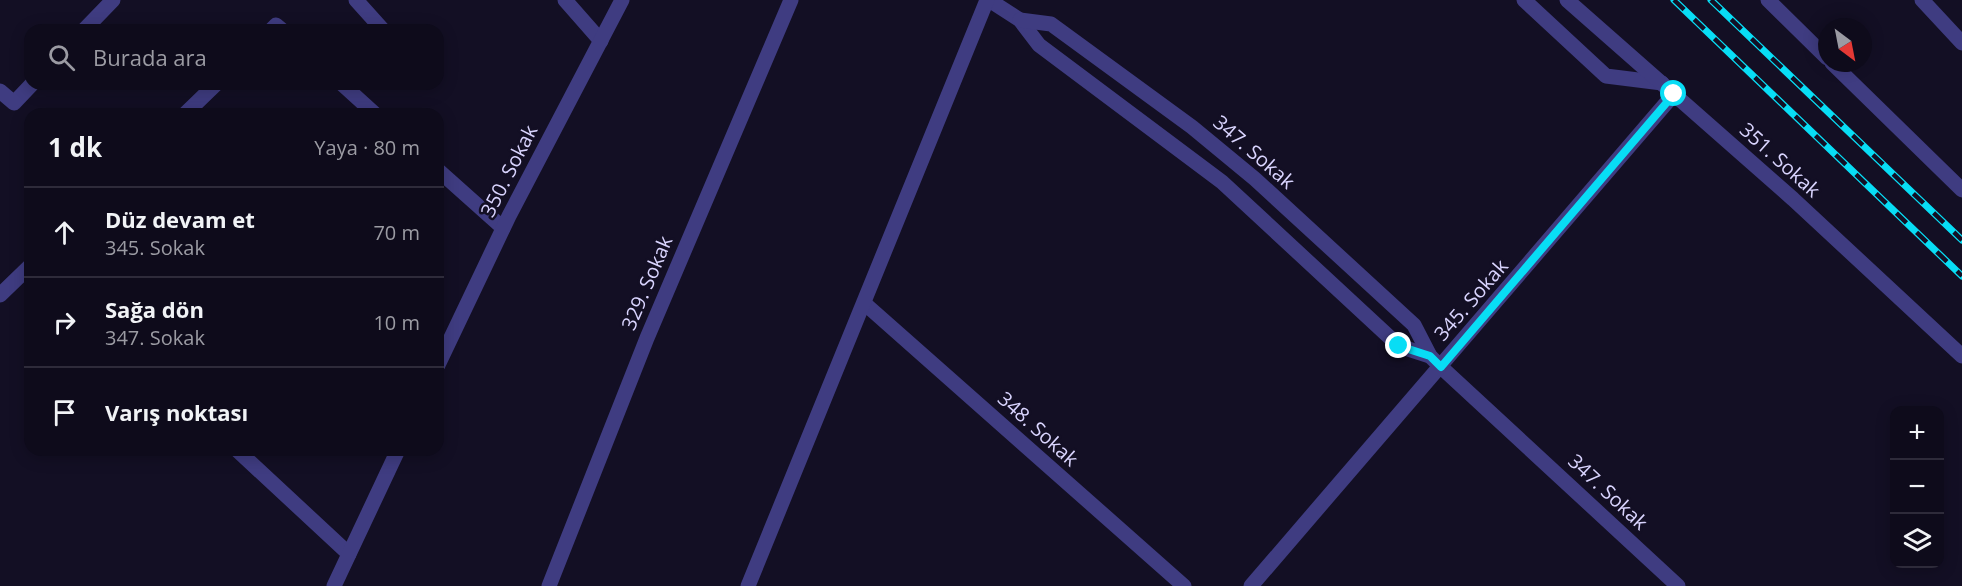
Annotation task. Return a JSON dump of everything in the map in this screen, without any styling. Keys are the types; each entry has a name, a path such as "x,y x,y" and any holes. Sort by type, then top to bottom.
{"street":[{"path":"90,24 113,0"},
{"path":"356,0 378,24"},
{"path":"565,0 601,41"},
{"name":"350. Sokak","path":"444,351 503,228 622,0"},
{"name":"329. Sokak","path":"549,586 647,338 791,0"},
{"path":"748,586 988,0"},
{"name":"347. Sokak","path":"988,0 1020,20 1039,45 1222,182 1399,346 1430,356"},
{"path":"1524,0 1605,76 1662,84"},
{"name":"351. Sokak","path":"1568,0 1793,199 1962,356"},
{"path":"1768,0 1818,49"},
{"path":"1922,0 1962,44"},
{"name":"347. Sokak","path":"1020,20 1050,24 1192,127 1255,179 1414,326 1430,356 1441,367 1678,586"},
{"path":"1841,72 1962,190"},
{"path":"0,91 14,103 26,90"},
{"path":"191,108 210,90"},
{"path":"349,90 368,108"},
{"name":"345. Sokak","path":"1251,586 1674,94"},
{"path":"444,175 503,228"},
{"path":"0,295 24,272"},
{"name":"348. Sokak","path":"864,303 1184,586"},
{"path":"243,456 349,554"},
{"path":"333,586 395,456"}],"railway":[{"path":"1674,0 1962,276"},
{"path":"1711,0 1962,240"}],"route":[{"path":"1399,346 1430,356 1441,367 1674,94"}]}
